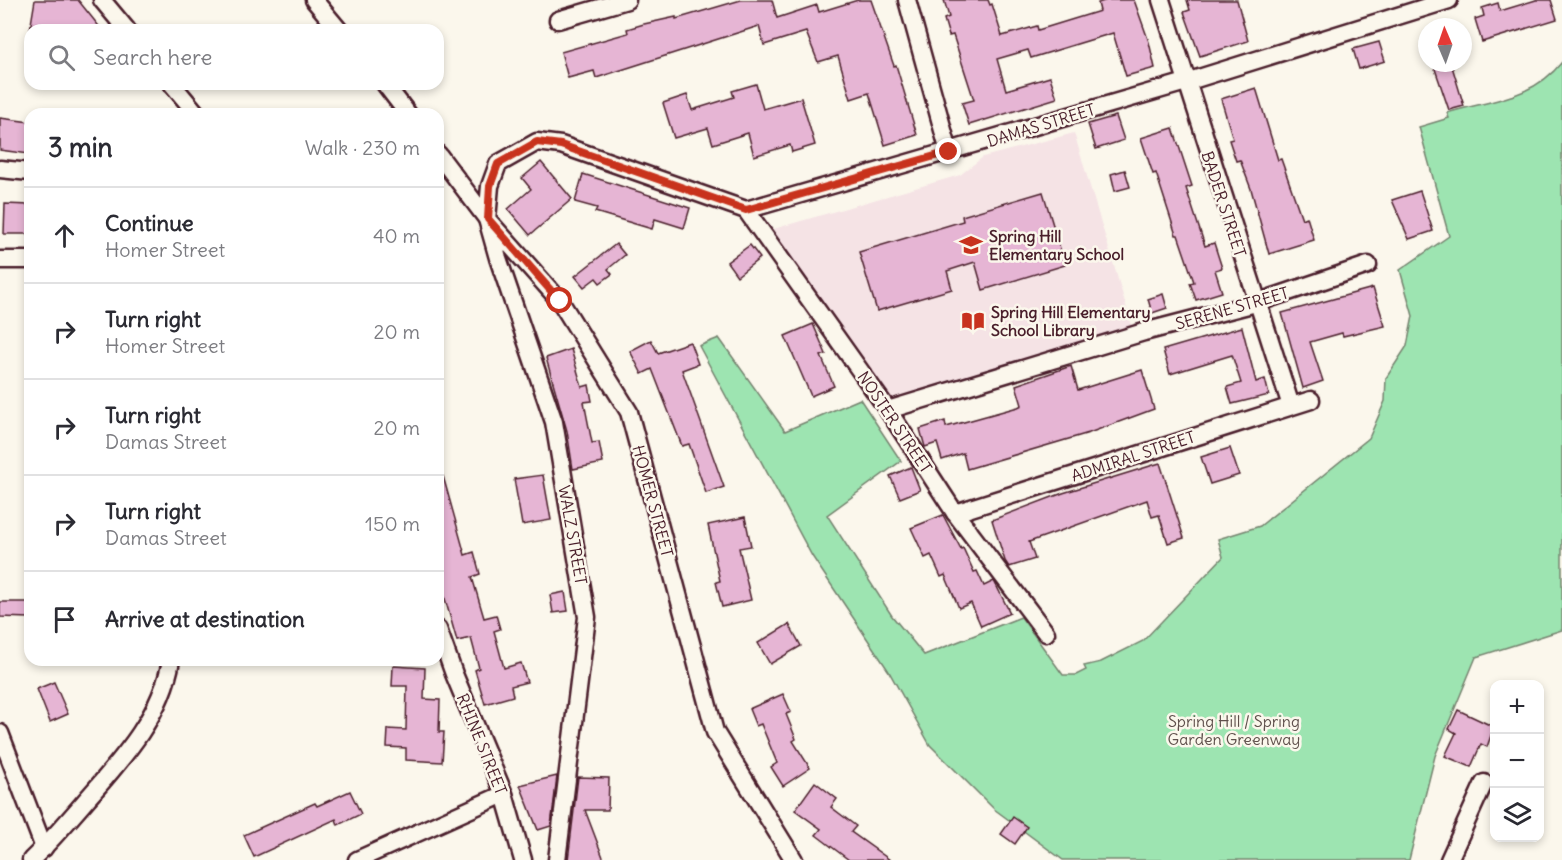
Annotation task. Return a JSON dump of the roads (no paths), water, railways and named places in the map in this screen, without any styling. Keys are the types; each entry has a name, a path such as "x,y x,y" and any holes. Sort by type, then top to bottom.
{"street":[{"path":"102,0 122,24"},
{"path":"314,0 334,24"},
{"path":"558,20 627,0"},
{"path":"907,0 949,152"},
{"name":"BADER STREET","path":"1161,0 1256,303 1291,406"},
{"name":"DAMAS STREET","path":"746,210 1186,82 1407,6 1449,0"},
{"path":"177,90 192,108"},
{"path":"390,90 403,108"},
{"path":"488,219 490,186 498,164 537,142 561,145 746,210"},
{"name":"HOMER STREET","path":"444,162 488,219 560,301 628,412 715,732 794,860"},
{"path":"0,169 24,171"},
{"name":"NOSTER STREET","path":"746,210 888,410 955,513 1046,633"},
{"name":"WALZ STREET","path":"488,219 498,258 554,422 587,617 558,860"},
{"path":"0,261 24,260"},
{"name":"SERENE STREET","path":"888,410 1144,333 1256,303 1368,265"},
{"name":"ADMIRAL STREET","path":"955,513 1311,400"},
{"name":"RHINE STREET","path":"444,647 453,674 504,794 523,860"},
{"path":"31,860 125,756 153,713 167,682 170,666"},
{"path":"0,732 44,848"},
{"path":"1449,860 1484,783"},
{"path":"357,860 504,794"}],"place":[{"name":"Spring Hill Elementary School","path":"971,245"},
{"name":"Spring Hill Elementary School Library","path":"973,321"}],"park label":[{"name":"Spring Hill / Spring Garden Greenway","path":"1234,730"}]}
